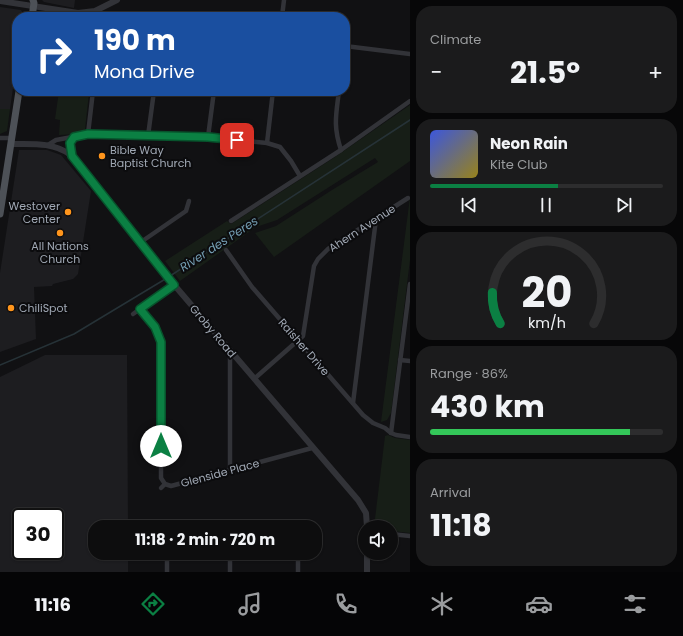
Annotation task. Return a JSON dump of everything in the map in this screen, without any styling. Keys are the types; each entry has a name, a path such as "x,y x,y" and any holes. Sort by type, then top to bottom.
{"main road":[{"path":"33,12 34,2"},
{"path":"0,214 19,96"}],"street":[{"path":"89,12 103,8 117,0"},
{"path":"283,12 284,0"},
{"path":"0,1 34,2 70,12"},
{"path":"350,47 410,54"},
{"path":"88,134 92,96"},
{"path":"148,136 153,96"},
{"path":"208,137 213,96"},
{"path":"267,143 272,96"},
{"path":"338,96 335,125 336,136 341,150"},
{"path":"231,222 341,150 410,101"},
{"path":"48,145 56,140 88,134 208,137 267,143 280,147 300,176"},
{"path":"72,156 70,143 74,137"},
{"path":"0,138 12,141"},
{"name":"Groby Road","path":"12,141 48,145 65,150 72,156 173,283 312,448 363,506 366,513 366,520"},
{"name":"Ahern Avenue","path":"299,341 303,336 312,274 318,259 328,249 408,198"},
{"path":"141,242 186,211 189,201"},
{"path":"353,403 376,219"},
{"name":"Raisher Drive","path":"226,250 252,287 368,419 391,433 410,437"},
{"path":"133,314 173,283"},
{"path":"391,433 410,284"},
{"name":"Glenside Place","path":"140,309 155,327 161,342 161,478 165,484 171,486 312,448"},
{"path":"254,379 299,341"},
{"path":"230,350 230,470"},
{"path":"400,360 410,361"},
{"path":"160,488 165,484"},
{"path":"398,535 410,536"},
{"path":"167,560 167,572"},
{"path":"230,560 230,572"},
{"path":"298,560 298,572"},
{"path":"367,560 367,572"}],"shaded area":[{"path":"42,0 75,0 74,8 44,2"},
{"path":"0,7 21,10 22,12 12,12 12,95 10,109 0,109"},
{"path":"58,96 89,96 85,129 81,134 59,135 60,120 55,119"},
{"path":"410,105 410,161 274,257 255,233 276,226 378,162 375,158 277,220 256,227 180,281 165,261 227,221 231,224 335,157"},
{"path":"0,109 10,109 7,131 0,134"},
{"path":"19,150 47,150 61,155 91,191 78,274 73,279 53,284 52,286 34,287 36,339 0,352 0,273"},
{"path":"410,197 410,260 391,413 387,420 381,422"},
{"path":"45,355 127,355 128,520 88,520 88,560 128,560 128,572 0,572 0,377"},
{"path":"388,435 395,438 410,440 410,533 398,532 398,520 375,520 385,436"}],"waterway":[{"name":"River des Peres","path":"170,276 410,120"},
{"name":"River des Peres","path":"0,365 74,334 167,278"}],"place":[{"name":"Bible Way Baptist Church","path":"102,156"},
{"name":"Westover Center","path":"68,212"},
{"name":"All Nations Church","path":"60,233"},
{"name":"ChiliSpot","path":"11,308"}],"route":[{"path":"161,446 161,342 155,327 140,309 174,285 72,156 70,143 74,137 88,134 208,137 237,140"}]}
